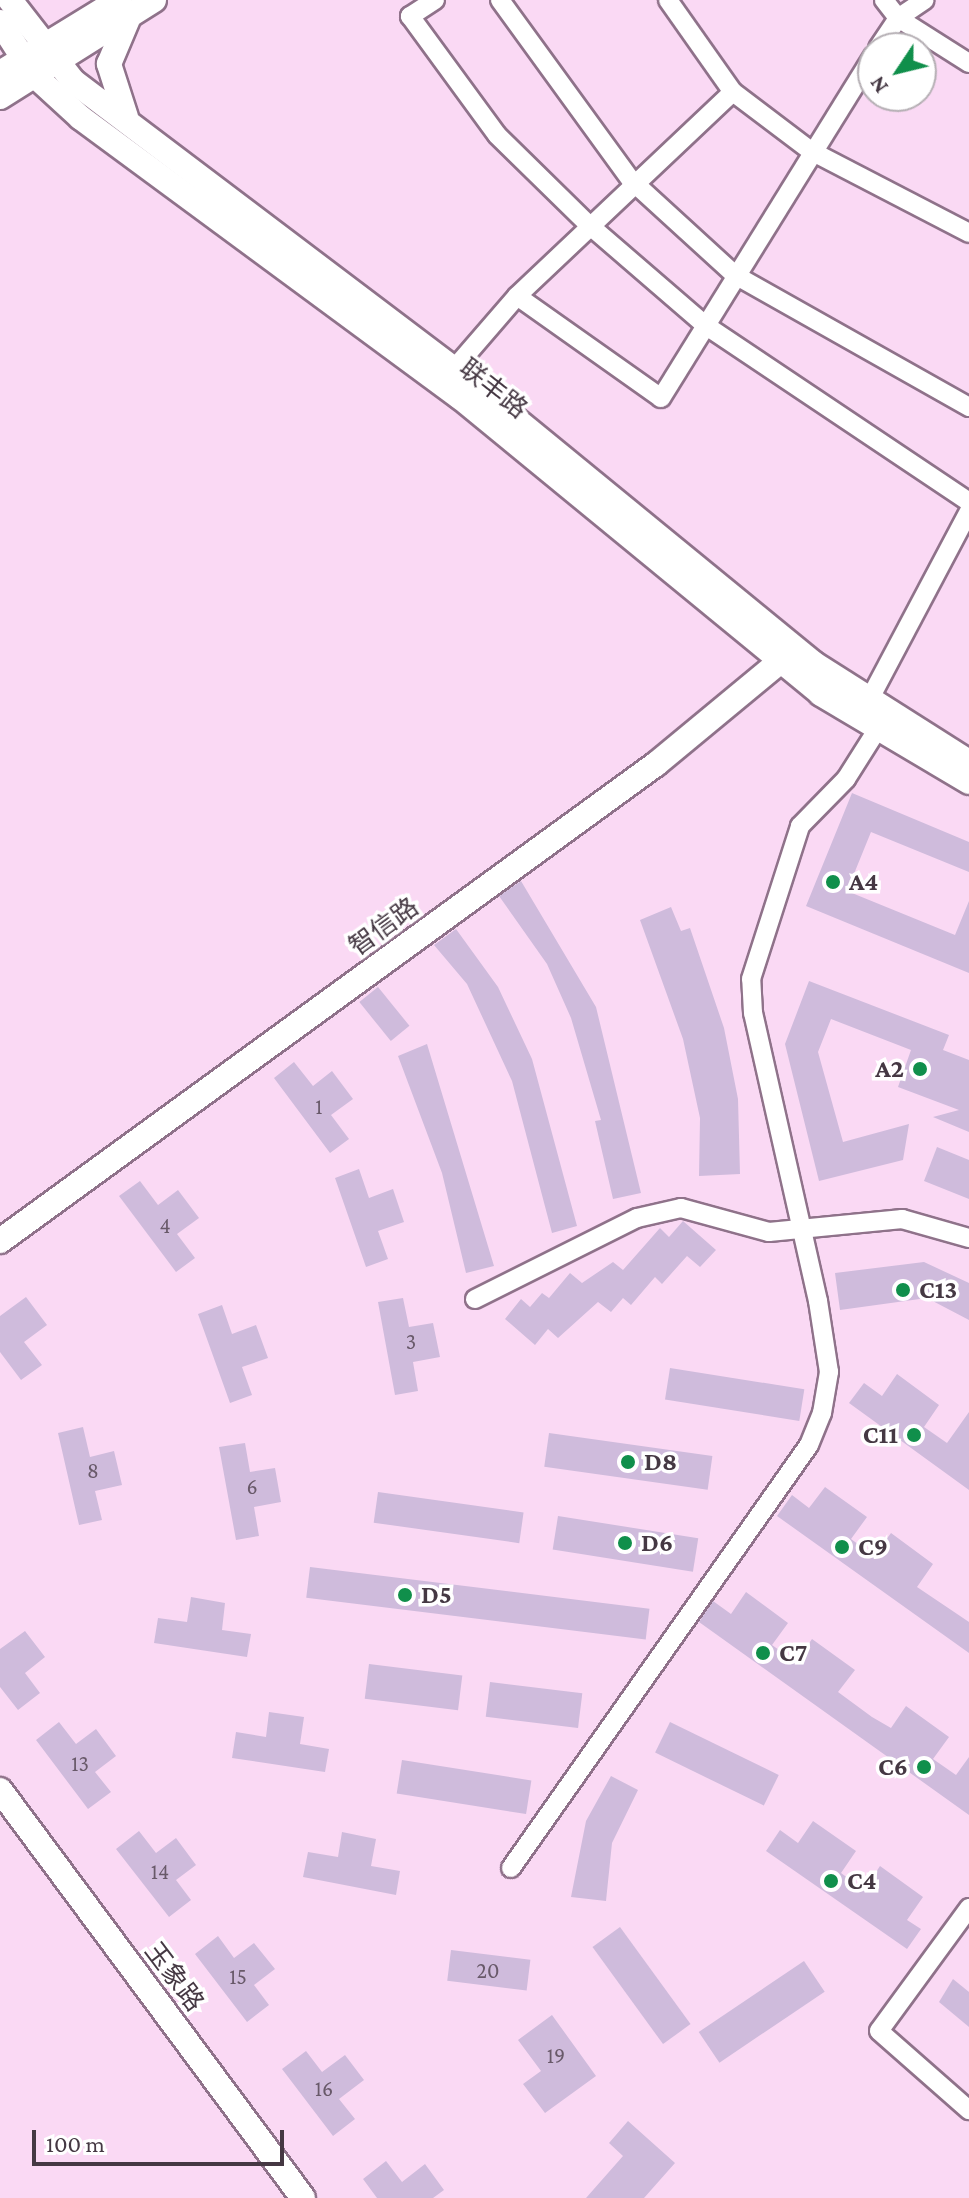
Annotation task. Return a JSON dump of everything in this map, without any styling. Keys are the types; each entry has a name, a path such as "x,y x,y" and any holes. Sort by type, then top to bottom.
{"main road":[{"path":"10,0 48,22 154,0"},
{"name":"联丰路","path":"10,0 38,61 67,107 460,397 784,652 969,762"},
{"path":"0,98 38,61 118,8"},
{"path":"118,8 109,80 141,134"},
{"name":"联丰路","path":"0,22 38,61 141,134 454,369 877,730 969,782"},
{"path":"0,73 38,61"},
{"path":"0,98 28,93 67,107"},
{"name":"智信路","path":"0,1230 650,757 784,652"},
{"name":"智信路","path":"0,1241 656,764 784,652"},
{"name":"玉象路","path":"0,1790 303,2198"},
{"name":"玉象路","path":"0,1806 291,2198"}],"street":[{"path":"435,0 410,16 497,135 588,224 705,325 969,502"},
{"path":"500,0 631,180 735,275 969,407"},
{"path":"668,0 733,92 811,151 969,233"},
{"path":"884,0 898,18 969,63"},
{"path":"889,32 898,18 925,0"},
{"path":"517,296 661,398 857,81"},
{"path":"454,369 517,296 631,180 733,92"},
{"path":"868,702 969,511"},
{"path":"511,1868 809,1445 829,1372 751,979 800,826 846,779 877,730"},
{"path":"475,1299 657,1211 681,1208 769,1232 902,1219 969,1238"},
{"path":"969,1908 879,2031 969,2110"}],"building":[{"name":"A4","path":"852,793 969,842 969,872 871,832 847,891 955,935 969,901 969,973 806,906"},
{"path":"521,881 596,1007 641,1193 613,1199 595,1121 601,1120 571,1018 547,964 499,896"},
{"path":"671,907 681,931 690,928 724,1028 738,1099 740,1174 699,1176 700,1118 683,1039 640,920"},
{"path":"456,929 498,987 532,1059 577,1226 552,1233 512,1081 467,984 434,945"},
{"name":"A2","path":"809,981 949,1035 943,1050 969,1060 969,1132 933,1117 959,1110 898,1087 911,1050 831,1019 818,1052 843,1142 909,1124 903,1160 819,1181 785,1044"},
{"path":"378,987 409,1026 391,1041 359,1002"},
{"path":"427,1044 494,1266 466,1273 442,1173 398,1056"},
{"path":"294,1062 313,1086 332,1071 353,1099 331,1115 349,1139 330,1153 274,1078"},
{"path":"937,1147 969,1160 969,1199 924,1181"},
{"path":"359,1169 369,1198 393,1189 404,1222 378,1231 388,1259 366,1267 335,1178"},
{"path":"140,1181 158,1205 178,1190 199,1218 177,1234 195,1258 176,1272 119,1196"},
{"path":"683,1221 716,1250 700,1267 687,1256 662,1284 655,1277 631,1305 623,1298 611,1312 598,1302 558,1338 548,1329 535,1345 505,1319 521,1299 530,1307 542,1293 549,1298 570,1273 582,1283 613,1262 623,1270 660,1228 669,1237"},
{"name":"C13","path":"924,1262 969,1283 969,1320 927,1298 840,1310 835,1273"},
{"path":"26,1297 47,1325 24,1342 42,1365 21,1380 0,1352 0,1316"},
{"path":"403,1298 409,1327 433,1323 440,1357 413,1362 418,1391 395,1395 378,1302"},
{"path":"222,1305 232,1334 256,1325 268,1358 242,1367 252,1395 230,1403 198,1314"},
{"path":"670,1368 804,1389 799,1421 665,1400"},
{"name":"C11","path":"897,1374 939,1405 924,1427 947,1443 969,1412 969,1490 849,1403 864,1383 882,1396"},
{"path":"83,1427 90,1457 114,1451 122,1485 95,1491 102,1520 79,1525 58,1433"},
{"name":"D8","path":"549,1433 712,1456 708,1490 544,1467"},
{"path":"245,1443 250,1472 275,1468 281,1502 254,1507 259,1536 236,1540 219,1447"},
{"name":"C9","path":"825,1487 867,1517 851,1539 874,1556 891,1533 933,1564 917,1587 969,1622 969,1653 777,1516 792,1495 809,1508"},
{"path":"378,1492 524,1512 519,1543 374,1523"},
{"name":"D6","path":"558,1516 698,1538 693,1572 553,1550"},
{"path":"310,1567 649,1609 646,1639 306,1598"},
{"path":"746,1592 788,1623 772,1645 796,1662 812,1639 855,1670 838,1692 891,1728 906,1706 949,1737 933,1759 956,1775 969,1757 969,1815 699,1622 713,1601 731,1614"},
{"path":"191,1597 225,1603 222,1630 251,1634 247,1657 154,1643 158,1618 187,1622"},
{"path":"25,1631 45,1657 25,1673 40,1693 18,1710 0,1687 0,1649"},
{"path":"369,1664 462,1675 458,1710 365,1699"},
{"path":"490,1682 582,1693 578,1728 486,1717"},
{"path":"269,1712 304,1717 300,1744 329,1749 325,1772 232,1758 236,1732 266,1737"},
{"path":"59,1722 76,1744 96,1729 116,1756 95,1772 111,1792 88,1809 36,1740"},
{"path":"670,1722 779,1775 764,1806 655,1753"},
{"path":"402,1760 531,1780 526,1814 397,1794"},
{"path":"611,1776 638,1790 612,1843 606,1901 571,1897 586,1821"},
{"name":"C4","path":"813,1821 856,1851 841,1873 864,1890 880,1866 923,1897 907,1920 921,1929 907,1949 766,1851 780,1830 798,1843"},
{"path":"139,1831 156,1853 176,1838 196,1865 176,1880 191,1900 169,1917 116,1849"},
{"path":"342,1832 376,1839 371,1866 400,1871 396,1895 303,1877 308,1852 338,1857"},
{"path":"620,1927 691,2024 663,2044 592,1947"},
{"path":"218,1936 234,1958 254,1943 275,1969 254,1985 269,2005 247,2022 195,1954"},
{"path":"451,1950 530,1960 527,1991 447,1981"},
{"path":"804,1961 825,1992 719,2063 699,2032"},
{"path":"953,1979 969,1992 969,2027 939,2002"},
{"path":"552,2015 596,2076 545,2113 523,2084 541,2071 518,2040"},
{"path":"306,2051 322,2072 345,2055 364,2080 339,2099 355,2119 333,2136 282,2069"},
{"path":"628,2121 675,2163 644,2198 586,2198 623,2156 609,2143"},
{"path":"386,2161 402,2182 425,2164 444,2190 433,2198 377,2198 363,2179"}],"place":[{"name":"A4","path":"833,882"},
{"name":"A2","path":"920,1069"},
{"name":"C13","path":"903,1290"},
{"name":"C11","path":"914,1435"},
{"name":"D8","path":"628,1462"},
{"name":"D6","path":"625,1543"},
{"name":"C9","path":"842,1547"},
{"name":"D5","path":"405,1595"},
{"name":"C7","path":"763,1653"},
{"name":"C6","path":"924,1767"},
{"name":"C4","path":"831,1881"}]}
